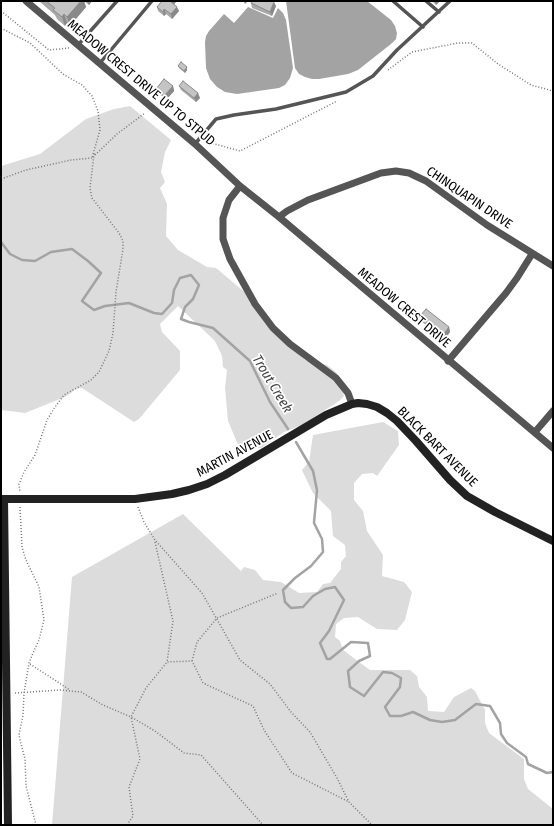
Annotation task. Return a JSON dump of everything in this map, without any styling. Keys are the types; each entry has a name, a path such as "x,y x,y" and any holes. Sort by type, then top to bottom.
{"street":[{"name":"MEADOW CREST DRIVE UP TO STPUD","path":"26,1 152,108 197,141 240,186"},
{"name":"CHINQUAPIN DRIVE","path":"279,217 308,200 381,173 396,171 409,173 426,181 487,225 553,266"},
{"name":"MEADOW CREST DRIVE","path":"240,186 279,217 553,448"},
{"path":"240,186 229,200 223,218 223,238 230,259 255,304 272,328 290,344 336,378 346,389 352,404"},
{"path":"448,360 506,293 532,254"},
{"name":"MARTIN AVENUE","path":"3,499 135,499 172,494 207,484 244,465 326,415 352,404"},
{"name":"BLACK BART AVENUE","path":"352,404 367,404 387,413 406,429 450,480 467,496 553,541"},
{"path":"535,432 553,411"},
{"path":"3,499 8,825"}],"lane":[{"path":"79,46 117,1"},
{"path":"100,63 152,1"},
{"path":"393,1 423,27"},
{"path":"426,1 439,12"},
{"path":"197,141 216,119 234,114 276,109 346,92 373,76 450,1"}],"path":[{"path":"1,11 48,50 79,46"},
{"path":"1,28 30,43 63,74 82,85 92,96 98,111 100,130 92,158"},
{"path":"384,73 412,52 458,43 472,44 498,64 531,85 553,91"},
{"path":"197,141 240,151 341,99"},
{"path":"1,180 26,170 71,160 92,158 94,154 94,156 117,134 152,108"},
{"path":"36,825 26,786 25,759 20,744 20,735 24,693 30,663 33,653 40,640 44,620 39,587 26,560 22,547 19,484 24,472 35,455 47,420 51,414 64,395 91,380 99,372 109,351 113,333 116,292 123,241 119,233 92,198 90,188 94,156"},
{"path":"135,499 144,522 155,540 202,593 240,660 270,684 291,712 310,732 338,778 350,802 372,825"},
{"path":"127,825 133,816 129,787 140,759 131,717 146,688 167,662 173,621 155,540"},
{"path":"278,592 217,618 197,642 192,661 203,683 253,706 264,730 292,773 350,802"},
{"path":"167,662 192,661"},
{"path":"30,663 72,691"},
{"path":"7,694 60,690 81,692 103,705 131,717 154,731 184,753 201,755 263,825"}],"shaded area":[{"path":"286,1 367,1 391,20 397,33 396,39 358,70 348,74 319,79 305,77 299,74 295,68"},
{"path":"248,7 273,18 278,8 283,13 286,20 293,68 290,78 285,85 279,88 237,94 225,92 217,87 210,79 206,68 206,36 224,14 234,23"},
{"path":"130,106 171,140 165,152 161,172 165,182 160,188 167,204 166,236 178,250 207,267 216,268 247,294 250,303 305,360 327,365 337,373 344,396 339,401 302,425 284,432 261,448 246,449 239,447 228,421 225,388 227,370 223,367 222,356 215,341 178,306 160,324 162,332 180,351 180,370 139,419 134,422 82,388 75,389 65,397 25,413 1,410 1,166 40,154 86,119 114,109"},
{"path":"383,422 398,431 399,445 377,476 373,473 362,474 354,483 354,500 363,511 367,531 383,555 382,576 404,582 412,592 405,620 397,630 377,629 358,617 344,618 336,624 335,637 340,641 343,650 370,670 410,670 417,676 419,687 427,697 428,711 444,712 454,697 471,688 475,691 485,710 485,723 489,733 524,759 524,779 528,789 553,809 553,825 52,825 72,577 183,514 241,571 244,567 255,570 263,580 281,582 299,593 317,592 323,584 330,583 341,569 341,562 346,556 345,545 333,536 331,511 313,493 302,470 309,462 313,435"}],"building":[{"path":"46,1 81,1 67,17 64,14 62,17 53,10 55,8"},
{"path":"162,1 171,1 177,7 171,14 164,9 163,12 157,7"},
{"path":"252,1 274,2 270,12 251,3"},
{"path":"181,62 187,67 184,71 178,66"},
{"path":"164,79 173,86 164,96 156,89"},
{"path":"183,81 198,93 194,98 179,86"},
{"path":"426,309 449,327 443,335 420,316"}],"waterway":[{"name":"Trout Creek","path":"1,242 10,254 22,260 35,261 51,252 72,249 101,273 82,301 94,310 105,306 129,303 154,313 162,314 172,303 174,290 180,278 191,275 199,285 193,299 185,307 181,319 213,328 250,361 270,402 288,429"},
{"name":"Trout Creek","path":"296,442 313,471 317,490 314,523 322,539 323,552 311,566 295,578 283,590 285,602 291,608 303,607 313,596 325,589 335,587 344,600 329,631 320,643 327,659 330,659 351,642 368,643 370,656 359,661 348,671 350,687 364,696 383,672 392,673 401,678 400,687 385,707 390,716 401,716 413,712 430,720 442,722 455,720 476,704 490,706 500,723 501,734 507,743 526,757 528,764 547,773 553,772"}]}
